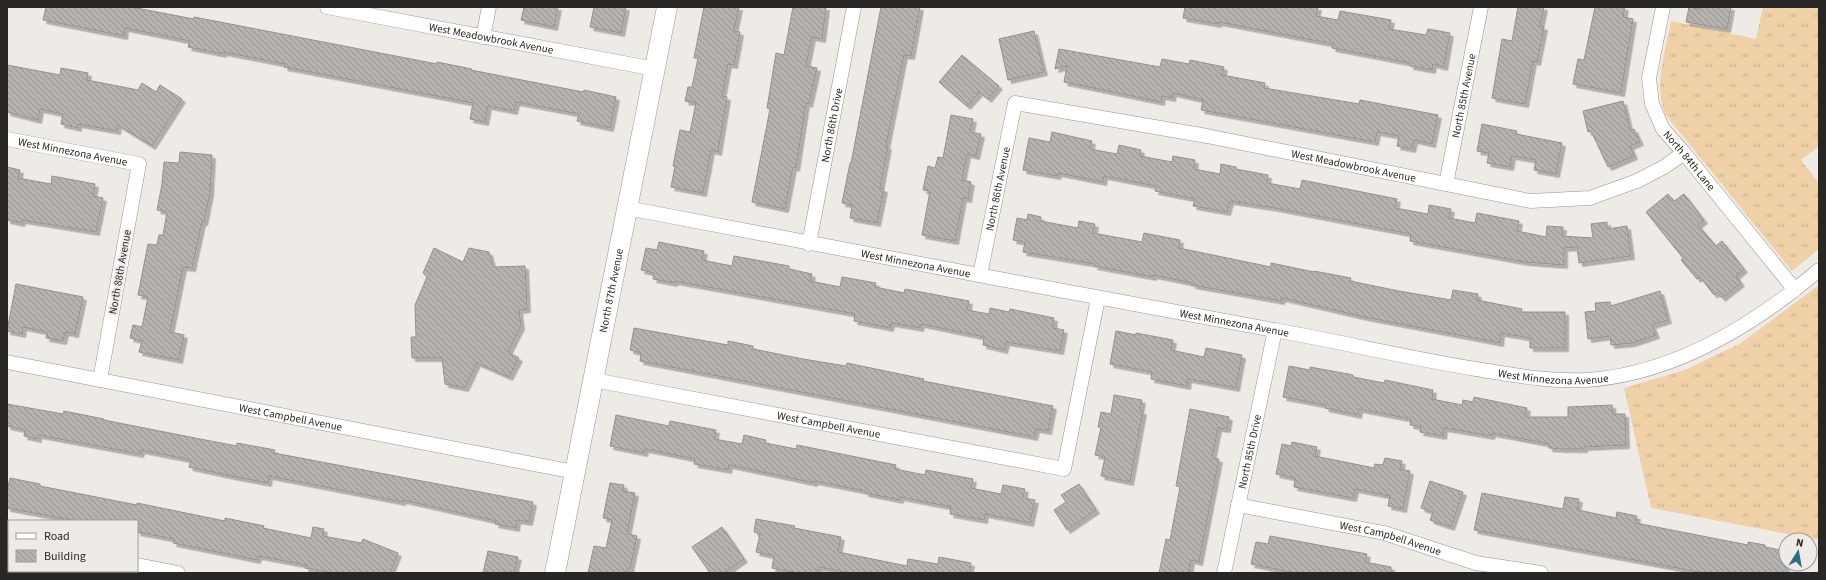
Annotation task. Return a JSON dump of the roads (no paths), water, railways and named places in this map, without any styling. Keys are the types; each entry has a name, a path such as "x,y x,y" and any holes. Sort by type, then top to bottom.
{"street":[{"name":"West Meadowbrook Avenue","path":"327,7 655,69"},
{"path":"483,37 489,7"},
{"name":"North 87th Avenue","path":"555,573 667,7"},
{"name":"North 86th Drive","path":"809,244 854,7"},
{"name":"North 84th Lane","path":"1663,7 1649,78 1652,104 1663,129 1795,290"},
{"name":"North 85th Avenue","path":"1446,184 1478,8"},
{"name":"West Meadowbrook Avenue","path":"1015,104 1208,136 1530,201 1590,198 1637,181 1664,167 1684,153"},
{"name":"North 86th Avenue","path":"980,275 1015,104"},
{"name":"West Minnezona Avenue","path":"7,139 139,164"},
{"name":"North 88th Avenue","path":"100,380 139,164"},
{"name":"West Minnezona Avenue","path":"627,208 809,244 1275,330 1446,364 1546,380 1589,380 1628,373 1667,362 1709,345 1748,322 1795,290 1819,270"},
{"name":"West Campbell Avenue","path":"594,380 1064,469 1098,298"},
{"name":"North 85th Drive","path":"1224,573 1275,330"},
{"name":"West Campbell Avenue","path":"7,362 575,472"},
{"name":"West Campbell Avenue","path":"1238,505 1384,533 1476,563 1541,573"},
{"path":"138,565 178,573"}]}
